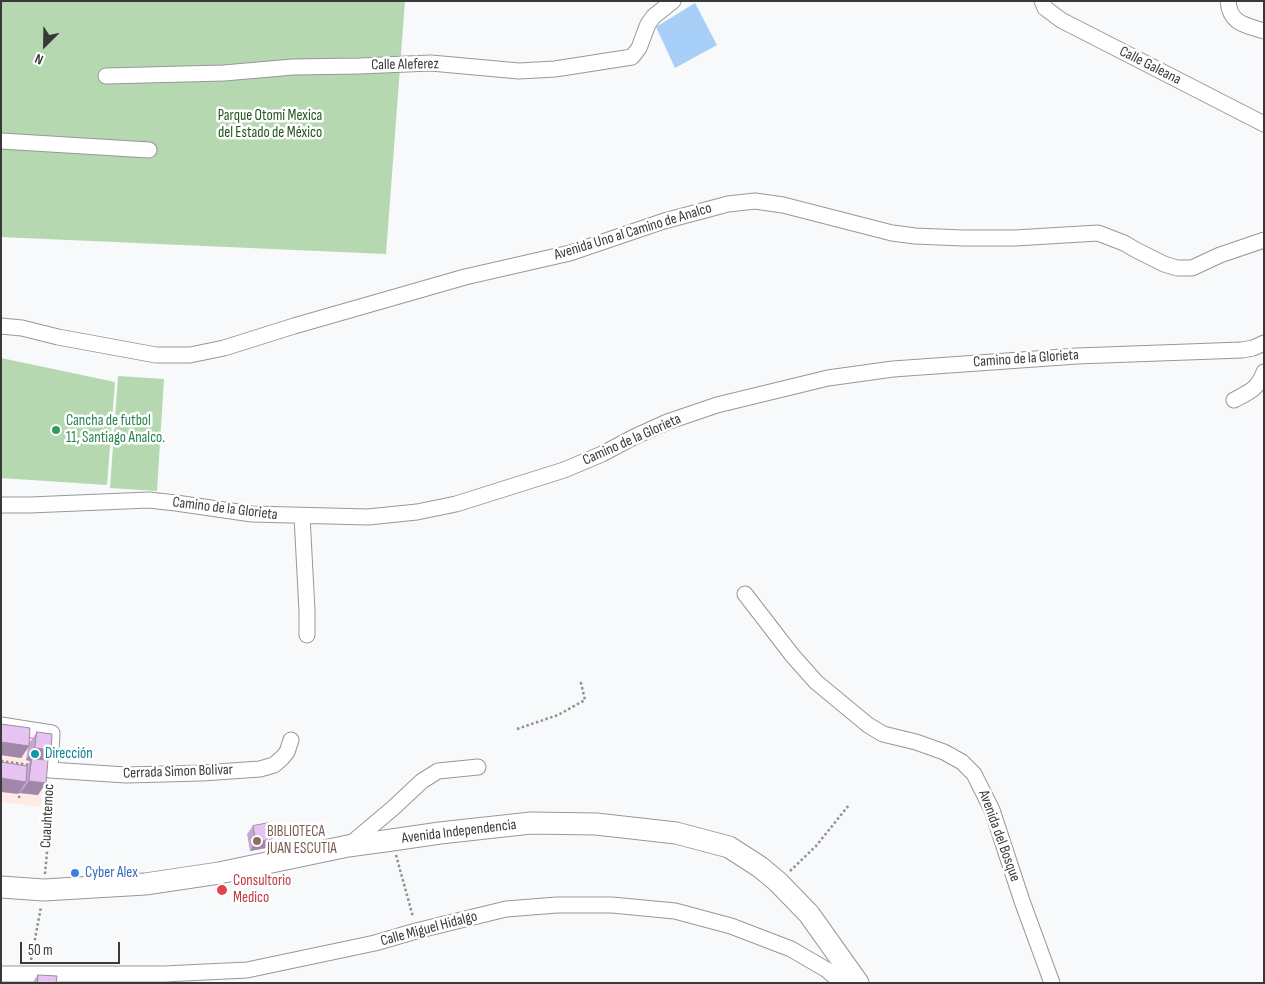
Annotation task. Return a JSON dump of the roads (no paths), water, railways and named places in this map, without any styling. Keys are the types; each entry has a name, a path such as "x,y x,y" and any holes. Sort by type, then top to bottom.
{"street":[{"name":"Calle Aleferez","path":"106,76 224,73 293,67 431,63 520,71 555,69 632,57 639,48 648,24 654,16 673,1"},
{"name":"Calle Galeana","path":"1042,1 1045,8 1061,20 1264,124"},
{"path":"1228,1 1231,16 1236,21 1264,31"},
{"path":"1,141 149,150"},
{"name":"Avenida Uno al Camino de Analco","path":"1,326 22,328 58,337 156,355 190,355 224,348 465,277 570,253 664,221 728,204 755,201 783,205 892,233 914,236 1015,238 1098,233 1124,243 1164,264 1176,268 1192,268 1220,255 1264,240"},
{"name":"Camino de la Glorieta","path":"1,505 149,500 252,514 368,517 417,512 456,504 564,470 602,454 667,422 717,405 828,378 893,369 1077,356 1242,350 1264,343"},
{"path":"1234,400 1258,386 1264,372"},
{"path":"302,516 307,611 306,635"},
{"name":"Avenida del Bosque","path":"745,594 792,655 816,682 868,725 883,734 916,742 944,752 962,762 974,774 992,810 1052,983"},
{"name":"Cuauhtemoc","path":"1,725 52,734 50,770"},
{"name":"Cerrada Simon Bolivar","path":"50,770 126,775 260,769 274,766 287,752 291,740"},
{"path":"348,846 422,781 438,771 478,767"},
{"name":"Avenida Independencia","path":"1,887 44,890 145,884 290,859 348,846 440,833 531,823 596,824 676,833 729,847 760,867 778,882 809,914 858,983"},
{"name":"Calle Miguel Hidalgo","path":"1,974 28,974 61,979 247,970 375,943 506,909 548,905 612,906 675,911 731,926 791,948 827,970 842,983"}],"water":[{"path":"695,3 717,45 675,68 656,27"}],"place":[{"name":"Cancha de futbol 11, Santiago Analco.","path":"56,430"},
{"name":"Dirección","path":"35,754"},
{"name":"BIBLIOTECA JUAN ESCUTIA","path":"257,841"},
{"name":"Cyber Alex","path":"75,873"},
{"name":"Consultorio Medico","path":"222,890"}],"park label":[{"name":"Parque Otomí Mexica del Estado de México","path":"270,124"}]}
